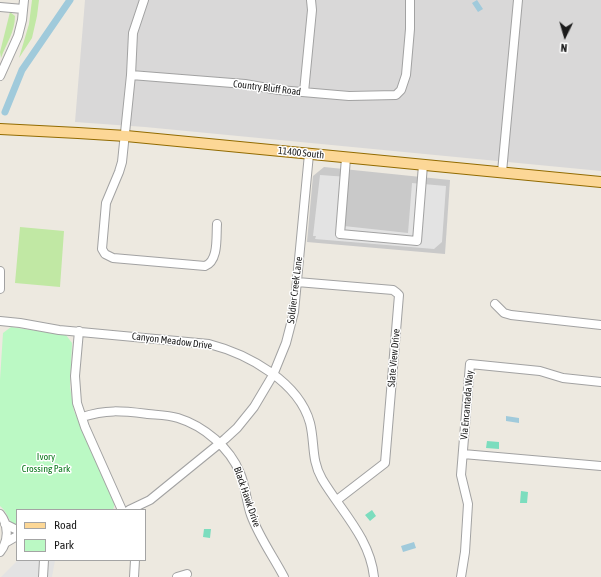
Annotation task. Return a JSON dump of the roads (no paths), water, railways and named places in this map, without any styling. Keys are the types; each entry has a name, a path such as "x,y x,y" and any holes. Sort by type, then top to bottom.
{"main road":[{"name":"11400 South","path":"0,129 126,136 601,182"}],"street":[{"path":"0,76 18,36 24,0"},
{"path":"144,0 133,33 126,136 121,168 108,196 105,208 102,245 105,254 113,258 202,266 210,264 214,255 217,224"},
{"path":"304,92 312,10 311,0"},
{"name":"Country Bluff Road","path":"131,75 245,84 280,90 349,96 396,95 401,90 406,75 410,29 410,0"},
{"path":"502,172 518,0"},
{"path":"0,7 23,9"},
{"name":"Soldier Creek Lane","path":"131,509 150,500 220,444 248,415 260,399 273,374 283,354 294,312 309,154"},
{"path":"346,158 340,234 401,240 417,241 424,165"},
{"path":"0,270 0,289"},
{"name":"Slate View Drive","path":"297,282 393,290 399,295 385,463 337,500"},
{"path":"495,304 504,313 511,315 601,325"},
{"name":"Canyon Meadow Drive","path":"0,321 79,331 210,344 240,355 273,374 294,392 305,410 311,429 313,455 316,467 365,545 372,564 374,577"},
{"path":"79,331 75,383 77,403 122,509"},
{"name":"Via Encantada Way","path":"462,577 468,508 461,479 470,364 540,371 563,378 601,382"},
{"name":"Black Hawk Drive","path":"82,417 112,411 171,416 195,425 220,444 237,467 243,480 251,515 265,545 284,577"},
{"path":"462,454 601,466"},
{"path":"0,514 6,524 7,533 5,543 0,552"},
{"path":"6,524 16,529"},
{"path":"5,543 16,537"},
{"path":"43,577 44,561"},
{"path":"134,577 135,561"},
{"path":"178,577 187,574"}],"water":[{"path":"477,0 483,9 478,12 472,3"},
{"path":"506,416 519,418 519,423 506,421"},
{"path":"414,542 416,548 403,552 401,546"}],"waterway":[{"path":"5,112 22,70 70,0"}],"park label":[{"name":"Ivory Crossing Park","path":"46,462"}]}
